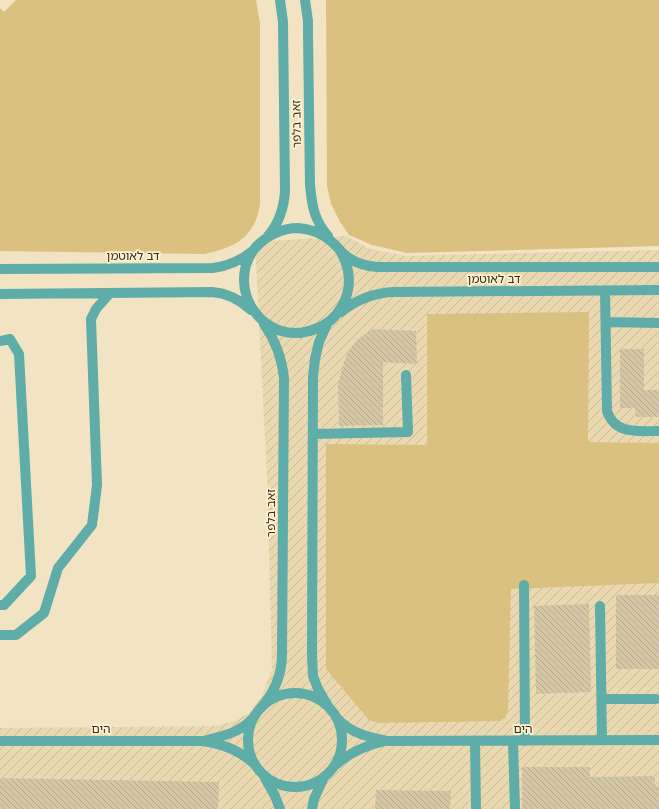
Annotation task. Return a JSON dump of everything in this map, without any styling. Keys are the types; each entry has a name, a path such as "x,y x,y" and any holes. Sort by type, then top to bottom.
{"street":[{"name":"זאב בלפר","path":"262,242 278,221 284,198 283,22 280,0"},
{"name":"זאב בלפר","path":"305,0 308,20 311,201 320,227 336,246"},
{"path":"257,316 247,298 244,273 249,258 262,242 280,231 296,228 312,231 326,238 336,246 346,264 348,272 349,284 347,296 344,304 331,320 319,342 313,377 312,655 313,676 318,689 337,718 342,732 340,754 334,767 324,777 310,785 288,787 274,782 260,772"},
{"name":"דב לאוטמן","path":"0,269 213,268 225,266 239,260 262,242"},
{"name":"דב לאוטמן","path":"336,246 346,256 356,262 383,267 659,267"},
{"name":"דב לאוטמן","path":"331,320 343,310 360,300 376,294 387,292 659,290"},
{"path":"605,291 607,410 610,418 615,424 633,432 659,431"},
{"path":"0,635 16,635 44,613 58,568 92,525 97,485 91,319 96,309 110,293"},
{"path":"0,294 218,293 238,300 246,305 257,316 281,331 293,333 305,332 321,327 331,320"},
{"name":"זאב בלפר","path":"257,316 269,331 277,347 284,378 282,660 277,680 266,702 259,711"},
{"path":"606,322 659,323"},
{"path":"0,341 10,339 19,354 31,576 4,605 0,605"},
{"path":"313,434 408,432 406,375"},
{"path":"524,585 525,740"},
{"path":"600,606 602,740"},
{"path":"280,809 273,791 250,755 248,741 250,726 259,711 273,699 280,696 295,693 309,695 328,706"},
{"path":"602,699 656,699"},
{"name":"הים","path":"203,741 236,732 246,726 259,711"},
{"name":"הים","path":"337,718 342,724 356,732 387,741 659,740"},
{"name":"הים","path":"0,741 203,741 221,745 238,752 248,758 260,772"},
{"name":"הים","path":"334,767 340,761 356,751 387,741"},
{"path":"475,741 476,809"},
{"path":"513,741 515,809"},
{"path":"312,809 314,799 324,777"}],"shaded area":[{"path":"16,0 256,0 260,23 260,205 253,226 242,239 226,248 205,254 0,251 0,8 4,12"},
{"path":"326,0 659,0 659,246 407,253 372,245 349,235 340,222 331,204 327,186"},
{"path":"346,236 370,249 406,256 659,250 659,809 0,809 0,728 215,726 235,721 249,713 261,698 272,669 267,477 255,242"},
{"path":"589,312 588,442 659,443 659,583 511,589 508,711 505,718 500,721 378,723 369,720 326,669 326,444 427,445 427,314"}],"building":[{"path":"373,329 416,331 417,364 383,362 383,425 339,426 338,383 344,362 349,350 357,340"},
{"path":"620,349 644,349 644,390 659,390 659,417 636,417 635,408 620,408"},
{"path":"616,595 659,595 659,669 616,669"},
{"path":"589,604 591,692 536,694 534,606"},
{"path":"522,767 590,767 590,777 655,776 655,786 659,786 659,809 522,809"},
{"path":"0,778 219,782 218,809 0,809"},
{"path":"376,790 451,791 450,809 375,809"}]}
